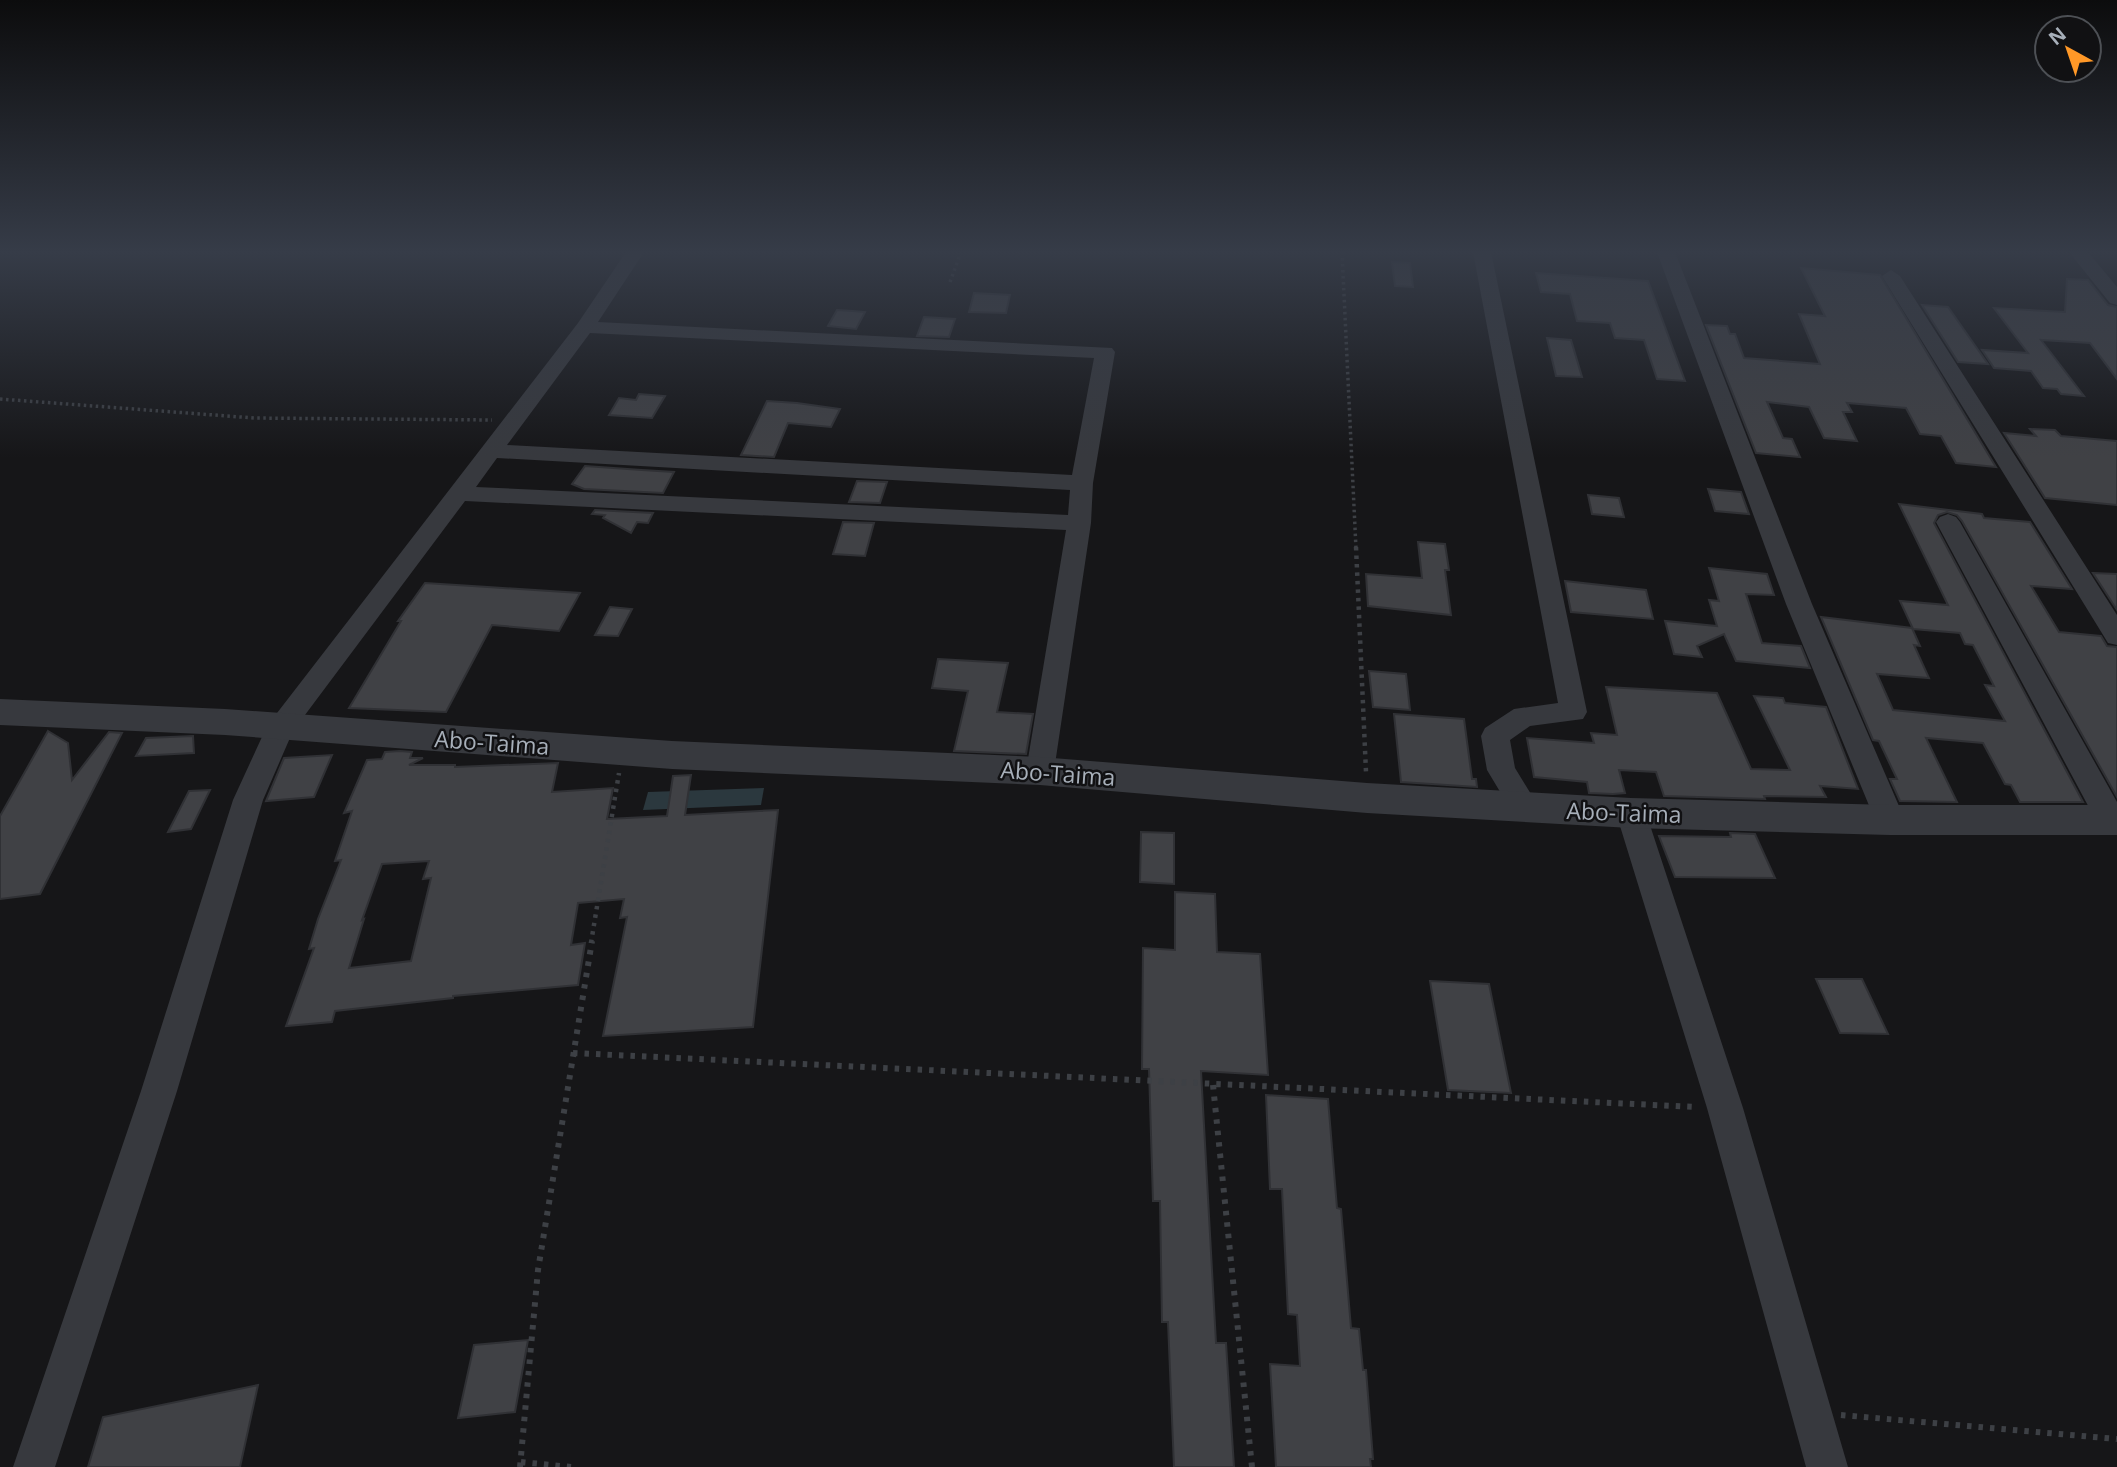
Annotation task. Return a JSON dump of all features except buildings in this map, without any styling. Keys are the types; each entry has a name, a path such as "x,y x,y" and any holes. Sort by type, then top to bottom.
{"street":[{"path":"34,1467 159,1091 248,800 281,726 589,320"},
{"path":"1496,320 1573,712 1524,716 1495,736 1501,770 1524,807"},
{"path":"1693,320 1799,604 1891,820"},
{"path":"1919,320 2117,636"},
{"path":"585,327 1105,352 1082,483 1079,523 1040,771"},
{"path":"489,451 1082,483"},
{"path":"459,493 1079,523"},
{"path":"1948,522 2114,819"},
{"name":"Abo-Taima","path":"0,712 281,726 622,752 1040,771 1367,799 1631,813 1891,820 2114,819"},
{"path":"1631,813 1725,1108 1827,1467"}],"path":[{"path":"1345,320 1367,799"},
{"path":"0,399 254,418 514,420"},
{"path":"571,1467 520,1464 538,1270 622,752"},
{"path":"573,1053 1725,1108"},
{"path":"1213,1085 1252,1467"},
{"path":"1812,1412 2117,1439"}],"shaded area":[{"path":"764,788 761,805 643,810 648,792"}]}
